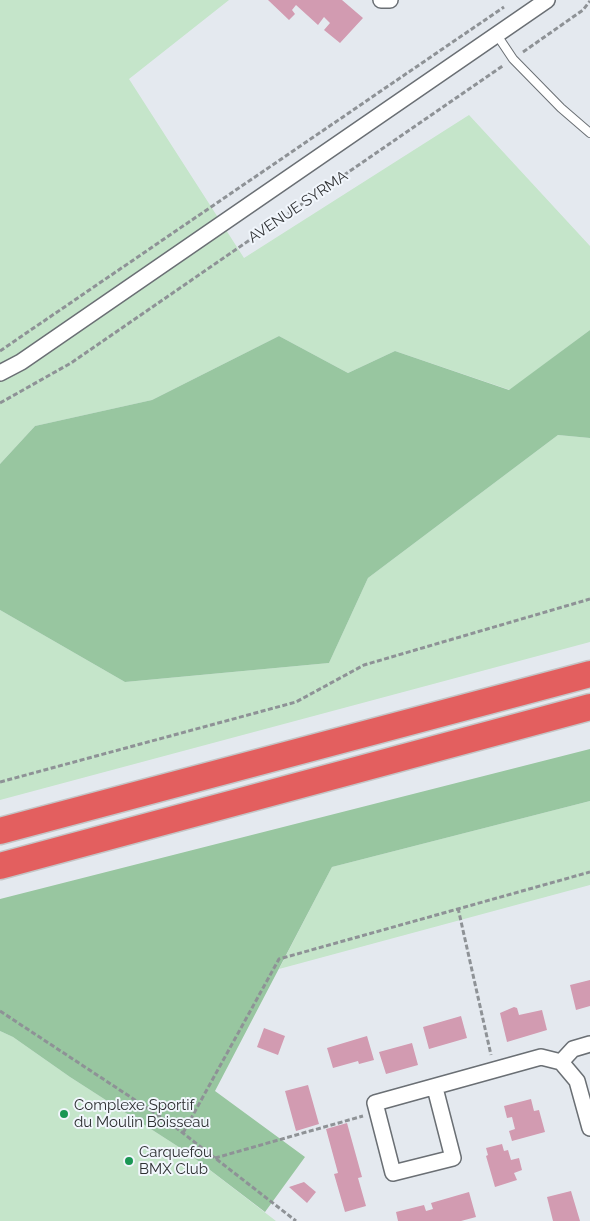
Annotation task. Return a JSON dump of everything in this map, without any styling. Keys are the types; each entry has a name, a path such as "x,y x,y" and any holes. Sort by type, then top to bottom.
{"highway":[{"path":"0,831 590,674"},
{"path":"0,866 590,707"}],"street":[{"path":"381,0 390,0"},
{"name":"AVENUE SYRMA","path":"0,373 29,356 547,0"},
{"path":"561,1062 573,1049 590,1044"},
{"path":"435,1088 453,1158 393,1174 376,1103 541,1057 561,1062 577,1081 587,1107 590,1128"}],"lane":[{"path":"497,35 513,59 590,133"}],"path":[{"name":"AVENUE SYRMA","path":"0,403 72,363 513,59 582,10 590,1"},
{"path":"0,351 506,6"},
{"path":"0,782 296,702 364,665 590,599"},
{"path":"183,1133 279,959 590,872"},
{"path":"458,908 494,1071"},
{"path":"0,1011 183,1133 296,1221"},
{"path":"214,1158 378,1112"},
{"path":"288,1221 291,1217"}],"green space":[{"path":"0,0 229,0 129,79 244,258 469,115 590,246 590,330 510,390 395,351 348,373 279,336 152,400 35,426 0,464"},
{"path":"590,330 590,438 558,435 368,578 329,663 125,682 0,610 0,464 35,426 152,400 279,336 348,373 395,351 509,390"},
{"path":"558,435 590,438 590,642 0,800 0,610 125,682 329,663 368,578"},
{"path":"590,749 590,801 332,867 215,1091 305,1157 265,1212 185,1151 70,1077 13,1037 0,1031 0,899"},
{"path":"590,801 590,885 279,969 332,867"},
{"name":"Complexe Sportif du Moulin Boisseau","path":"0,1031 13,1037 70,1077 185,1151 276,1221 0,1221"}],"building":[{"path":"268,0 342,0 363,18 340,43 324,30 330,23 324,17 318,25 296,5 292,10 295,14 289,20"},
{"path":"590,980 590,1006 576,1010 570,985"},
{"path":"514,1007 517,1008 519,1015 542,1010 547,1030 507,1042 500,1013"},
{"path":"461,1016 467,1038 429,1049 423,1027"},
{"path":"264,1028 285,1036 278,1055 257,1047"},
{"path":"367,1036 374,1060 359,1064 358,1061 333,1068 327,1048"},
{"path":"412,1043 418,1065 386,1074 379,1052"},
{"path":"308,1085 319,1124 296,1131 285,1091"},
{"path":"531,1099 534,1111 539,1110 545,1132 512,1141 509,1131 515,1129 512,1117 507,1118 504,1106"},
{"path":"347,1123 362,1177 358,1178 366,1206 345,1212 334,1174 338,1173 326,1129"},
{"path":"502,1144 504,1151 508,1150 511,1160 519,1158 522,1170 514,1173 517,1180 495,1187 486,1156 488,1155 486,1148"},
{"path":"304,1182 316,1192 307,1203 289,1187"},
{"path":"571,1191 580,1221 553,1221 547,1197"},
{"path":"469,1192 476,1217 461,1221 398,1221 396,1212 424,1205 426,1211 433,1209 431,1203"}],"place":[{"name":"Complexe Sportif du Moulin Boisseau","path":"64,1114"},
{"name":"Carquefou BMX Club","path":"129,1161"}]}
